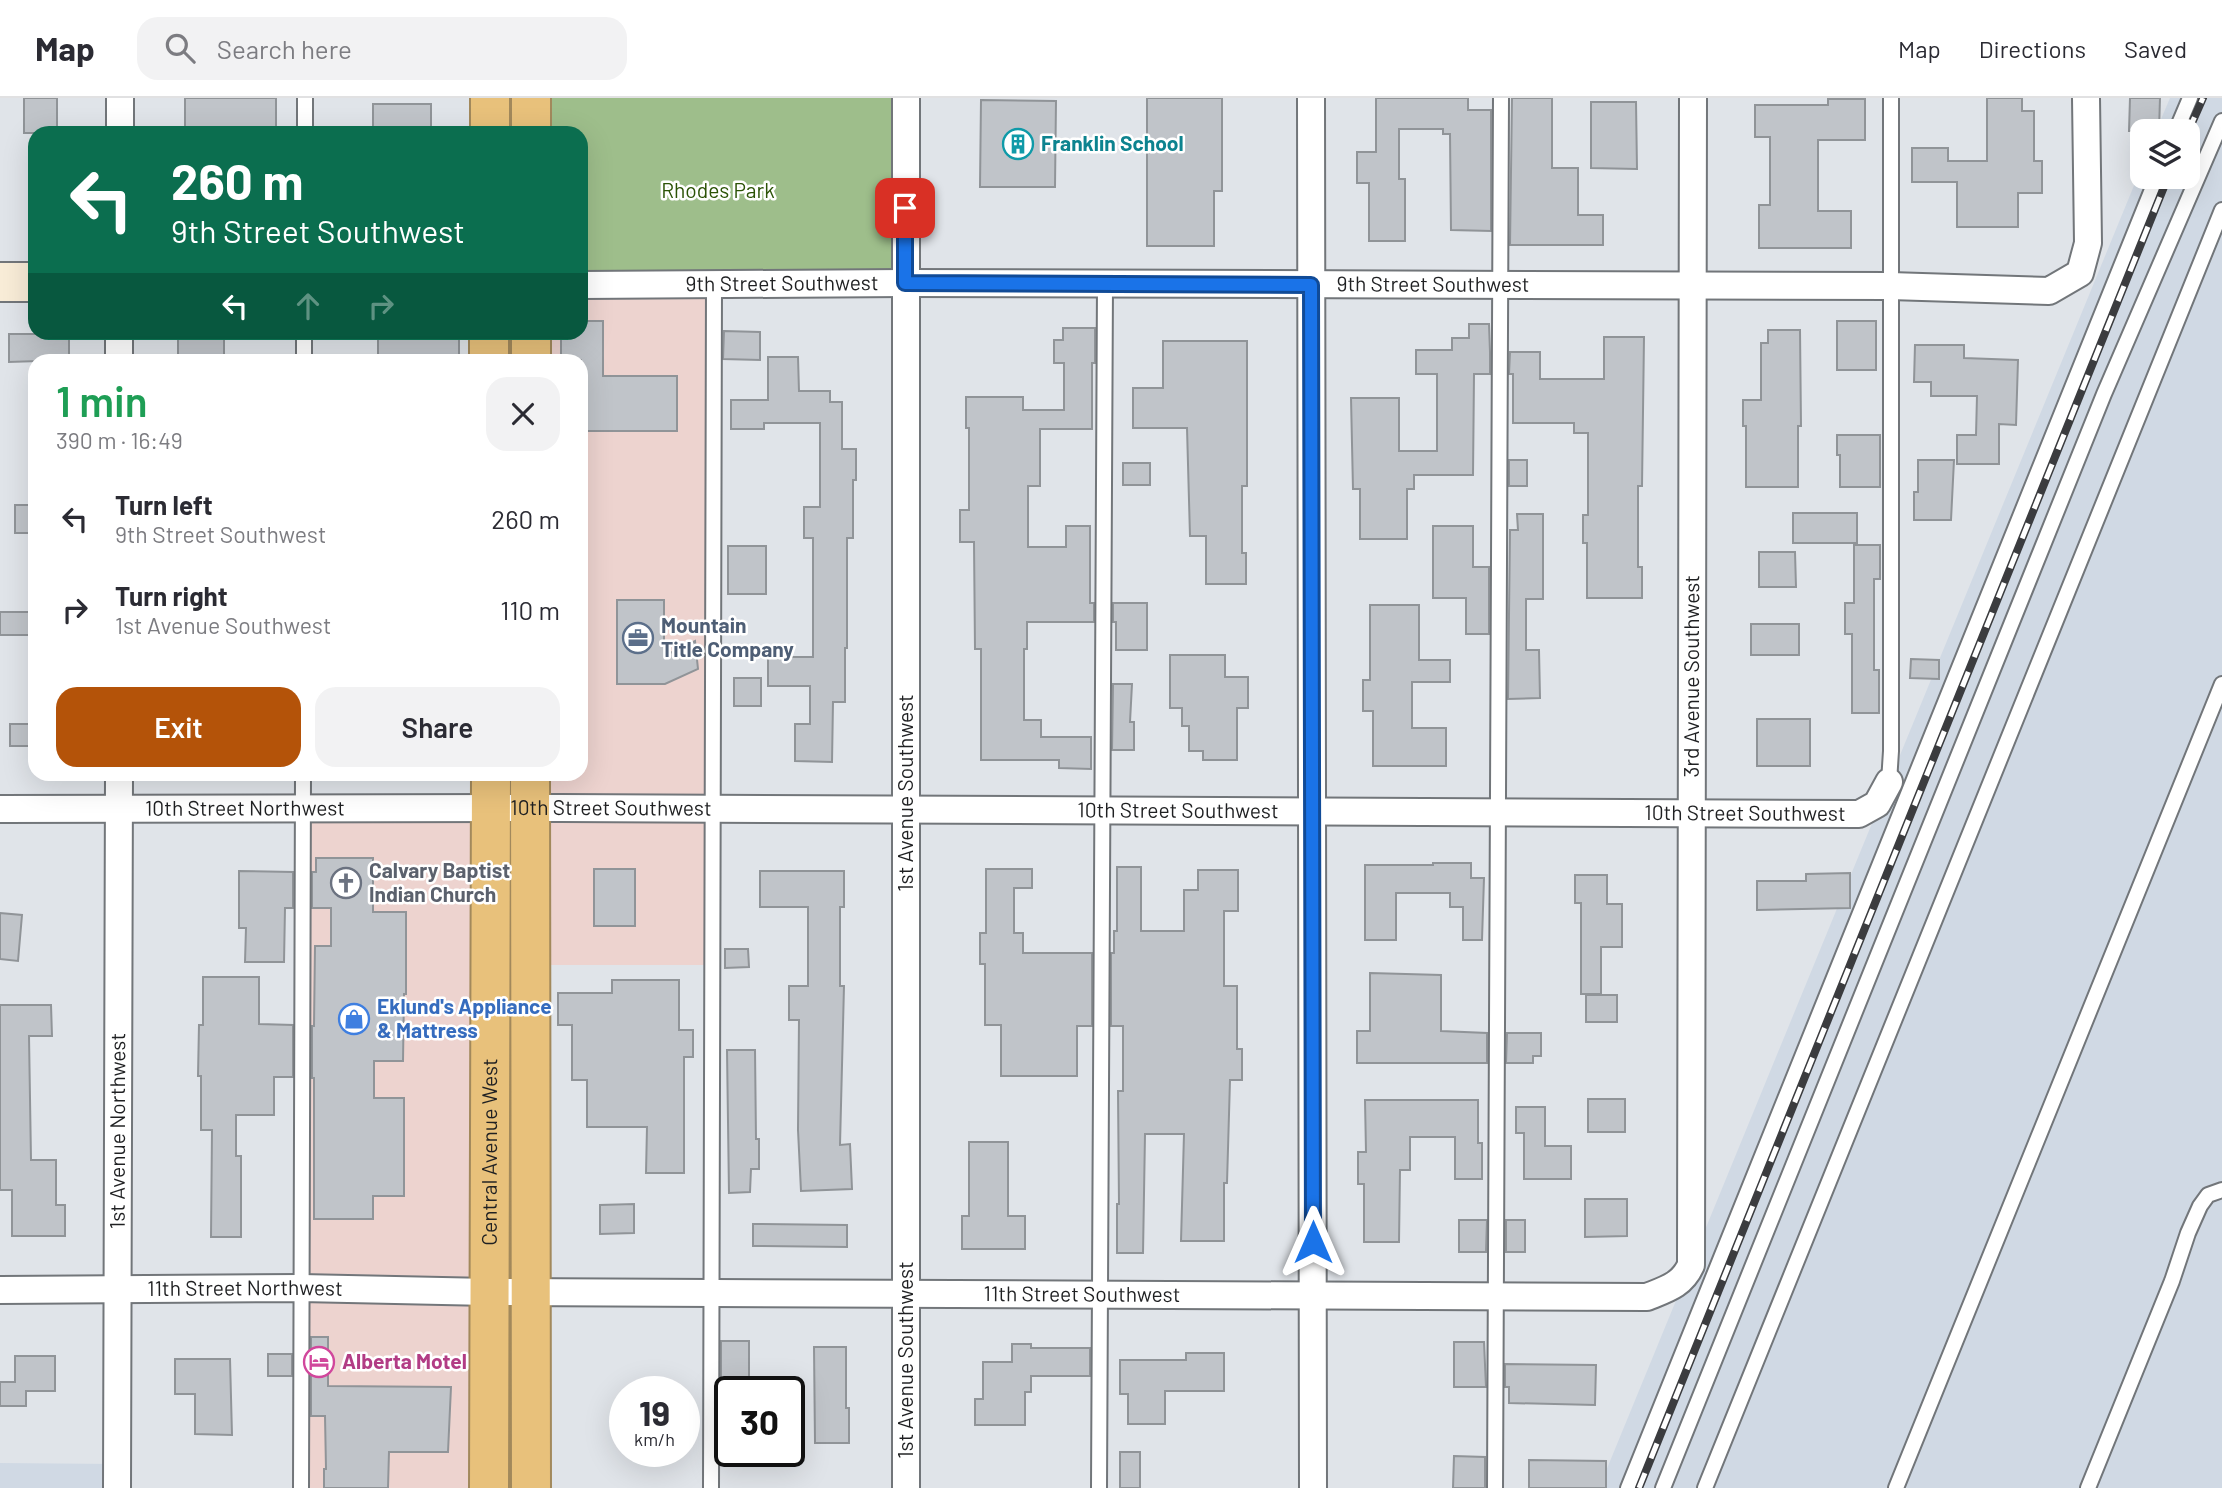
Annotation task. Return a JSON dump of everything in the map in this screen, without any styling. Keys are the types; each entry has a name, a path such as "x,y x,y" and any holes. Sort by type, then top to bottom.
{"highway":[{"path":"490,98 490,126"},
{"path":"531,98 531,126"},
{"name":"Central Avenue West","path":"489,1488 491,791"},
{"name":"Central Avenue West","path":"530,791 531,1488"}],"street":[{"path":"120,98 120,126"},
{"name":"1st Avenue Southwest","path":"906,98 906,1488"},
{"path":"1311,98 1313,1488"},
{"name":"3rd Avenue Southwest","path":"1673,1287 1685,1278 1691,1265 1693,98"},
{"name":"9th Street Southwest","path":"588,285 905,283 1890,286 2049,291 2080,273 2088,243 2086,98"},
{"path":"0,282 28,282"},
{"name":"1st Avenue Northwest","path":"117,1488 119,781"},
{"name":"10th Street Southwest","path":"491,791 530,791 713,809 1859,814 1877,804 1889,782"},
{"name":"10th Street Northwest","path":"0,809 303,809 491,791"},
{"name":"11th Street Southwest","path":"489,1292 1647,1297 1673,1287"},
{"name":"11th Street Northwest","path":"0,1290 301,1288 489,1292"}],"lane":[{"path":"305,98 305,126"},
{"path":"1495,1488 1501,98"},
{"path":"1889,782 1891,98"},
{"path":"2181,119 2190,98"},
{"path":"1663,1488 2104,394 2222,121"},
{"path":"1628,1488 2152,189"},
{"path":"1704,1488 2222,210"},
{"path":"1099,1488 1105,284"},
{"path":"711,1488 714,285"},
{"path":"1896,1488 2222,684"},
{"path":"301,1488 303,781"},
{"path":"2088,1488 2200,1206 2208,1195 2222,1190"}],"shaded area":[{"path":"2170,98 2222,98 2222,1488 1599,1488 2133,189 2200,189 2200,119 2161,119"},
{"path":"588,285 714,285 713,965 530,965 530,781 588,781 588,354 531,354 531,340 588,340"},
{"path":"491,808 489,1488 301,1488 303,809"},
{"path":"0,1463 117,1464 117,1488 0,1488"}],"green space":[{"name":"Rhodes Park","path":"531,98 906,98 905,283 588,284 588,126 531,126"}],"building":[{"path":"24,98 57,98 57,126 28,126 28,133 24,133"},
{"path":"185,98 276,98 276,126 185,126"},
{"path":"1147,98 1222,98 1222,191 1214,191 1214,246 1147,246"},
{"path":"1376,98 1468,98 1468,110 1491,110 1491,231 1451,230 1450,134 1443,134 1443,129 1399,129 1399,179 1405,179 1405,241 1369,241 1369,183 1357,183 1357,152 1376,152"},
{"path":"1512,98 1552,98 1552,168 1578,168 1578,215 1603,215 1603,245 1510,245"},
{"path":"1987,98 2022,98 2022,111 2034,111 2034,161 2042,161 2042,193 2018,193 2018,227 1957,227 1957,182 1912,182 1912,148 1948,148 1948,161 1987,161"},
{"path":"2130,98 2160,98 2159,119 2130,119 2129,131"},
{"path":"1828,99 1865,99 1865,140 1818,140 1818,211 1851,211 1851,248 1759,248 1759,205 1770,205 1770,137 1755,137 1755,105 1828,105"},
{"name":"Franklin School","path":"981,100 1056,101 1055,187 980,187"},
{"path":"1591,102 1636,102 1637,169 1591,168"},
{"path":"373,104 431,104 431,126 373,126"},
{"path":"588,321 603,321 603,376 677,376 677,431 588,431 588,354 561,354 561,340 588,340"},
{"path":"1837,321 1876,321 1876,370 1837,370"},
{"path":"1469,324 1489,324 1490,352 1490,374 1474,374 1473,475 1414,475 1414,489 1407,489 1407,539 1360,539 1360,489 1353,489 1351,398 1399,398 1399,451 1437,451 1437,374 1416,374 1416,350 1452,350 1452,338 1469,338"},
{"path":"1063,328 1095,328 1092,429 1040,429 1040,486 1028,486 1028,547 1066,547 1066,526 1090,526 1090,603 1094,603 1094,622 1027,622 1027,649 1024,649 1024,720 1041,720 1041,737 1091,737 1091,769 1059,768 1059,760 981,760 981,649 975,649 974,542 960,542 960,510 969,510 969,428 966,428 966,397 1023,397 1023,410 1064,410 1064,363 1054,363 1054,340 1063,340"},
{"path":"1768,330 1800,330 1801,426 1798,426 1798,487 1746,487 1746,426 1743,426 1743,400 1761,400 1761,343 1768,343"},
{"path":"724,331 760,332 760,360 723,359"},
{"path":"9,334 28,334 28,340 69,340 69,354 28,354 28,361 9,362"},
{"path":"1604,337 1644,337 1642,486 1638,486 1638,567 1642,567 1642,598 1587,598 1587,543 1583,543 1583,515 1588,515 1588,433 1574,433 1574,423 1513,423 1510,352 1540,352 1540,379 1604,379"},
{"path":"178,340 224,340 224,354 178,354"},
{"path":"378,340 459,340 459,354 378,354"},
{"path":"1163,341 1247,341 1247,486 1242,486 1242,553 1246,553 1246,584 1206,584 1206,536 1190,536 1187,428 1133,428 1133,388 1163,388"},
{"path":"1915,345 1964,345 1964,358 2018,360 2016,425 1999,424 1999,464 1957,464 1957,435 1976,435 1977,396 1931,396 1931,382 1914,382"},
{"path":"768,357 798,357 799,391 830,391 830,402 842,402 842,449 856,449 853,538 847,538 845,702 833,702 832,762 795,761 795,724 810,724 810,686 768,686 768,657 813,657 813,538 804,538 804,507 820,507 820,423 764,423 764,429 731,429 731,400 768,400"},
{"path":"1837,435 1880,435 1880,487 1840,487"},
{"path":"1509,460 1527,460 1527,486 1509,486"},
{"path":"1918,460 1954,460 1951,520 1914,520 1914,492 1918,492"},
{"path":"1123,463 1150,463 1150,485 1123,485"},
{"path":"15,505 28,505 28,533 15,533"},
{"path":"1793,513 1857,513 1857,543 1793,543"},
{"path":"1517,514 1543,514 1543,599 1526,599 1526,650 1539,650 1540,698 1508,699 1510,530 1518,530"},
{"path":"1433,526 1473,526 1473,567 1489,567 1489,634 1466,634 1466,598 1433,598"},
{"path":"1854,545 1880,545 1880,579 1874,579 1874,670 1879,670 1879,713 1852,713 1852,634 1845,634 1845,603 1854,603"},
{"path":"728,546 766,546 766,594 728,594"},
{"path":"1759,552 1795,552 1796,587 1759,587"},
{"path":"617,600 664,600 664,656 695,641 698,669 665,684 617,684"},
{"path":"1113,603 1147,603 1147,650 1116,650"},
{"path":"1370,605 1419,605 1419,660 1450,660 1450,682 1412,682 1412,728 1446,728 1446,766 1373,766 1373,711 1363,711 1363,680 1370,680"},
{"path":"0,612 28,612 28,635 0,635"},
{"path":"1751,624 1799,624 1799,655 1751,655"},
{"path":"1170,655 1225,655 1225,677 1248,677 1248,708 1237,708 1237,760 1203,760 1203,751 1189,751 1189,726 1182,726 1182,708 1170,708"},
{"path":"1911,659 1939,660 1939,679 1910,678"},
{"path":"734,678 761,678 761,706 734,706"},
{"path":"1113,684 1132,684 1130,722 1134,722 1134,750 1112,750"},
{"path":"1757,719 1810,719 1810,766 1757,766"},
{"path":"10,724 28,724 28,746 10,746"},
{"path":"316,858 373,858 373,912 406,912 403,1061 374,1061 374,1098 404,1098 404,1196 373,1196 373,1219 314,1219 312,1026 315,946 331,946 331,908 312,908 312,872 316,872"},
{"path":"1471,863 1471,878 1484,878 1482,940 1463,940 1463,907 1450,907 1450,893 1396,893 1396,940 1365,940 1365,865"},
{"path":"1117,867 1141,867 1141,931 1184,931 1184,890 1198,890 1198,870 1238,870 1238,911 1224,911 1224,986 1237,986 1237,1049 1242,1049 1242,1080 1230,1080 1227,1183 1224,1183 1224,1241 1181,1241 1184,1134 1145,1134 1143,1253 1117,1253 1118,1091 1123,1091 1123,1026 1111,1026 1111,953 1114,953 1114,931 1117,931"},
{"path":"594,869 635,869 635,926 594,926"},
{"path":"986,869 1032,869 1032,888 1014,888 1014,933 1023,933 1023,953 1092,953 1092,1026 1077,1026 1077,1076 1001,1076 1001,1025 985,1025 985,964 980,964 980,933 986,933"},
{"path":"239,871 293,872 293,908 285,908 284,962 245,962 246,928 239,928"},
{"path":"760,871 844,871 844,907 840,907 840,986 844,986 840,1145 850,1144 852,1189 801,1191 798,1130 799,1020 789,1020 789,986 808,986 808,907 760,907"},
{"path":"1850,873 1850,908 1757,910 1757,881 1806,881 1806,874"},
{"path":"1575,875 1607,875 1607,904 1622,904 1622,947 1601,947 1601,994 1581,994 1581,903 1575,903"},
{"path":"0,913 22,915 18,961 0,959"},
{"path":"725,949 748,949 749,967 725,968"},
{"path":"1370,973 1441,975 1441,1031 1487,1033 1487,1063 1357,1063 1357,1031 1370,1031"},
{"path":"203,977 259,977 259,1024 293,1025 293,1077 274,1077 274,1115 236,1115 236,1156 241,1156 241,1237 211,1237 212,1130 201,1130 201,1076 198,1076 199,1025 203,1025"},
{"path":"612,980 679,980 679,1030 693,1030 693,1057 684,1057 684,1173 646,1173 647,1127 587,1127 587,1080 572,1080 572,1025 558,1025 558,993 612,993"},
{"path":"1586,995 1617,995 1617,1022 1586,1022"},
{"path":"0,1005 51,1005 52,1036 29,1036 31,1160 56,1160 56,1205 65,1205 65,1236 12,1236 12,1190 0,1190"},
{"path":"1507,1033 1541,1033 1541,1056 1533,1056 1533,1063 1506,1063"},
{"path":"727,1050 755,1050 759,1169 751,1169 750,1192 729,1193"},
{"path":"1588,1099 1625,1099 1625,1132 1588,1132"},
{"path":"1365,1100 1478,1100 1478,1143 1482,1143 1482,1179 1455,1179 1455,1137 1410,1137 1410,1170 1400,1170 1399,1242 1364,1242 1364,1184 1358,1184 1358,1152 1366,1152"},
{"path":"1516,1107 1545,1107 1545,1146 1571,1146 1571,1179 1524,1179 1524,1133 1516,1133"},
{"path":"969,1142 1008,1142 1008,1216 1025,1216 1025,1249 962,1249 962,1216 969,1216"},
{"path":"1585,1199 1627,1199 1627,1236 1585,1237"},
{"path":"634,1204 634,1233 600,1234 600,1205"},
{"path":"1459,1220 1487,1220 1486,1252 1459,1252"},
{"path":"1506,1220 1525,1220 1525,1252 1506,1252"},
{"path":"753,1224 847,1225 847,1247 753,1246"},
{"path":"311,1337 328,1337 328,1386 451,1387 448,1452 389,1452 388,1488 324,1488 325,1416 311,1416"},
{"path":"721,1341 749,1341 749,1376 721,1376"},
{"path":"1454,1342 1484,1342 1486,1387 1454,1387"},
{"path":"1012,1344 1031,1344 1031,1348 1090,1348 1090,1376 1031,1376 1031,1392 1025,1392 1025,1425 975,1425 975,1399 983,1399 983,1362 1012,1362"},
{"path":"814,1347 846,1347 849,1443 815,1443"},
{"path":"1186,1353 1224,1353 1224,1391 1165,1391 1165,1424 1128,1424 1128,1394 1120,1394 1120,1360 1186,1360"},
{"path":"268,1354 292,1354 292,1376 268,1376"},
{"path":"15,1356 55,1356 55,1391 26,1391 26,1406 0,1406 0,1382 15,1382"},
{"path":"175,1359 230,1359 232,1435 195,1434 195,1394 175,1394"},
{"path":"1505,1364 1596,1365 1595,1405 1509,1403 1509,1387 1505,1387"},
{"path":"1120,1452 1140,1452 1140,1488 1120,1488"},
{"path":"1454,1456 1485,1457 1485,1488 1453,1488"},
{"path":"1529,1460 1606,1461 1606,1488 1529,1488"}],"railway":[{"path":"2194,119 2203,98"},
{"path":"1639,1488 2163,189"}],"place":[{"name":"Franklin School","path":"1018,144"},
{"name":"Mountain Title Company","path":"638,638"},
{"name":"Calvary Baptist Indian Church","path":"346,883"},
{"name":"Eklund's Appliance & Mattress","path":"354,1019"},
{"name":"Alberta Motel","path":"319,1362"}],"route":[{"path":"905,208 905,283 1311,285 1313,1242"}]}
